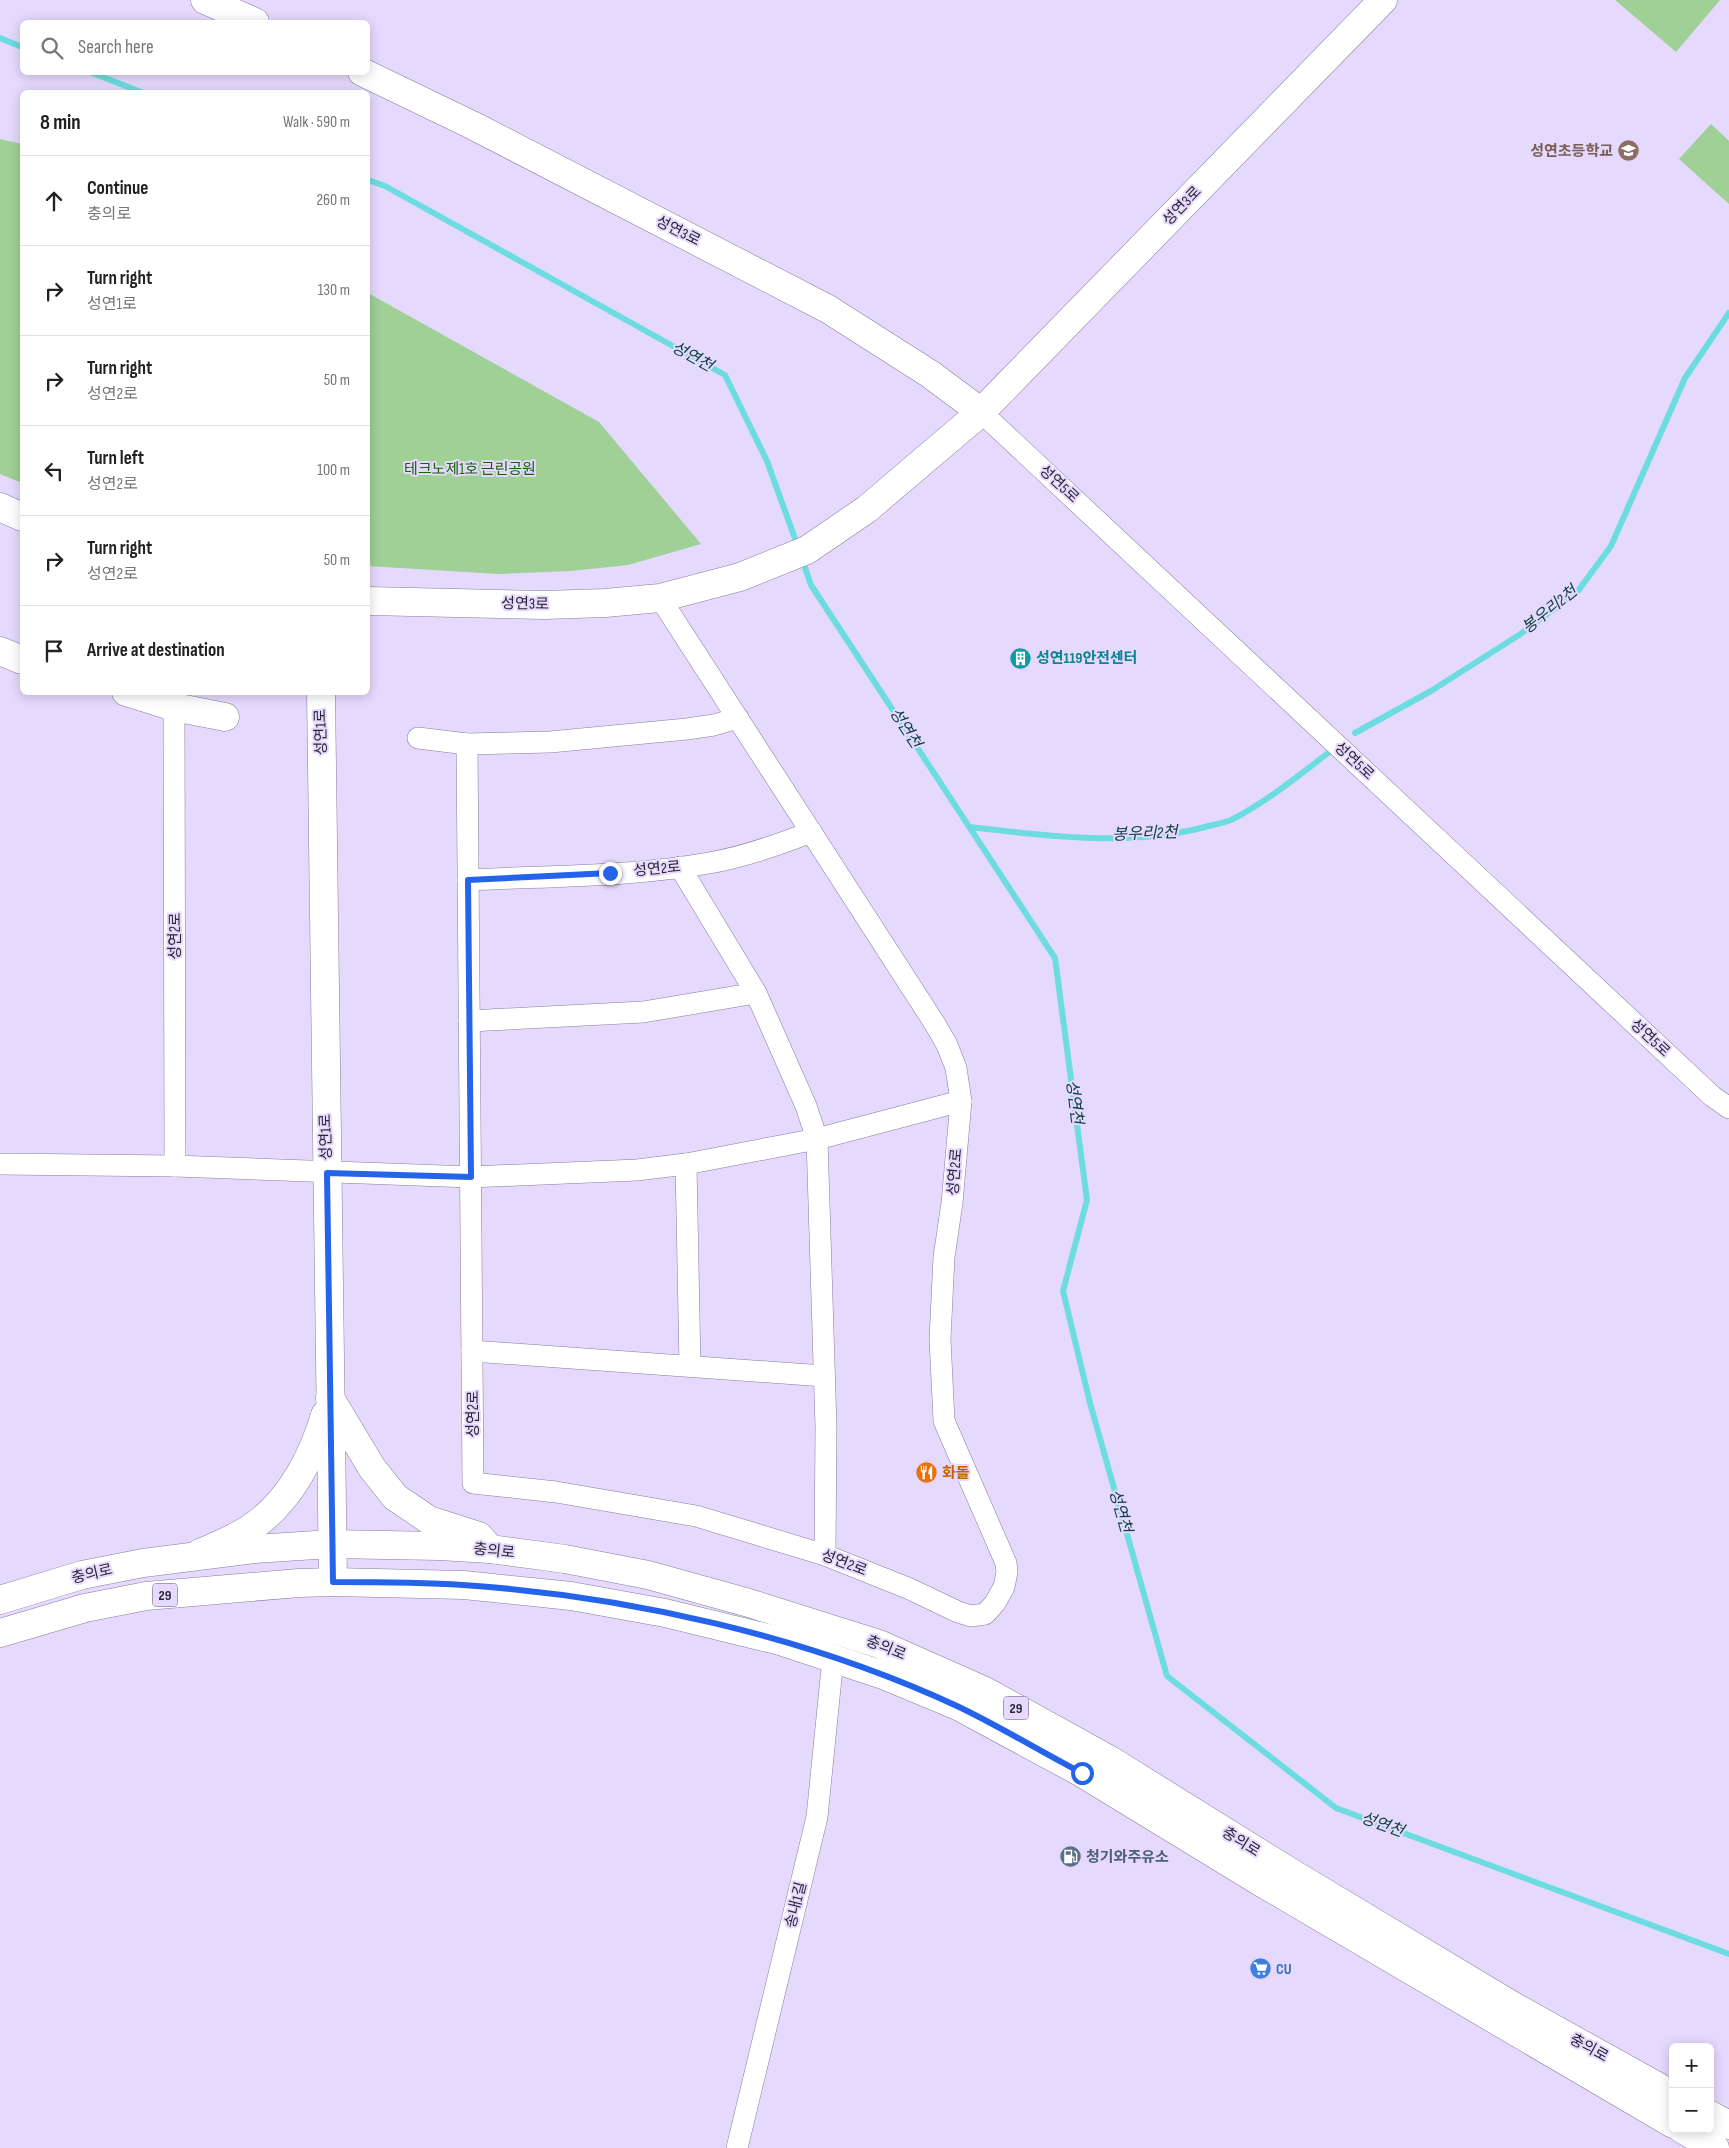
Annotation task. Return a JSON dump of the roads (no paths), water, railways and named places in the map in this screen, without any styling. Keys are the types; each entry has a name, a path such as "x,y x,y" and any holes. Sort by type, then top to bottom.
{"main road":[{"path":"204,0 250,20"},
{"name":"성연3로","path":"370,601 545,604 605,603 660,598 740,577 807,550 867,509 981,412 1383,0"},
{"name":"성연3로","path":"368,75 474,126 820,305 930,374 981,412"},
{"path":"0,507 20,516"},
{"path":"0,651 20,659"},
{"path":"136,695 174,707 225,717"},
{"name":"성연1로","path":"321,695 333,1582"},
{"path":"330,1396 376,1474 396,1497 429,1520 479,1536 490,1549"},
{"path":"192,1557 256,1525 283,1498 297,1479 307,1459 322,1423 330,1396"},
{"name":"충의로","path":"0,1600 82,1575 143,1563 254,1549 331,1544 490,1549 565,1559 648,1575 740,1600 879,1644 985,1691 1110,1760 1295,1875 1513,2006 1669,2093"},
{"path":"438,1584 439,1546"},
{"name":"충의로","path":"0,1633 85,1608 146,1596 299,1583 333,1582 438,1584 571,1596 630,1606 780,1640 886,1676 958,1706 1082,1773 1264,1884 1669,2122"},
{"path":"1714,2117 1729,2125"},
{"path":"1689,2133 1715,2148"}],"street":[{"name":"성연5로","path":"981,412 1712,1096 1729,1108"},
{"name":"성연2로","path":"467,744 473,1483 556,1492 696,1516 825,1556 910,1589 958,1612 971,1616 985,1614 990,1610 1004,1587 1007,1572 1003,1552 944,1422 940,1339 944,1258 952,1203 961,1101 956,1068 947,1045 660,598"},
{"name":"성연2로","path":"174,707 175,1166"},
{"path":"418,738 467,744 550,742 705,727 738,718"},
{"name":"성연2로","path":"468,880 610,873 680,867 771,848 811,832"},
{"path":"680,867 756,993 802,1097 817,1139 826,1427 825,1556"},
{"path":"470,1021 643,1012 756,993"},
{"path":"0,1164 175,1166 471,1177 637,1170 686,1164 817,1139 961,1101"},
{"path":"686,1164 690,1366"},
{"path":"472,1351 824,1376"},
{"name":"송내1길","path":"737,2148 817,1817 833,1658"}],"waterway":[{"name":"성연천","path":"0,38 20,46"},
{"name":"성연천","path":"98,75 136,90"},
{"name":"성연천","path":"370,181 385,186 725,375 767,461 798,547"},
{"name":"봉우리2천","path":"1355,733 1431,691 1519,635 1578,591 1611,546 1685,378 1729,313"},
{"name":"성연천","path":"802,559 811,585 1055,958 1087,1200 1063,1291 1090,1403 1167,1676 1336,1808 1729,1954"},
{"name":"봉우리2천","path":"970,827 1028,834 1117,838 1147,837 1215,825 1244,813 1293,780 1328,753"}],"place":[{"name":"성연초등학교","path":"1629,151"},
{"name":"성연119안전센터","path":"1020,658"},
{"name":"화돌","path":"926,1473"},
{"name":"청기와주유소","path":"1070,1857"},
{"name":"CU","path":"1260,1969"}],"park label":[{"name":"테크노제1호 근린공원","path":"470,469"}]}
